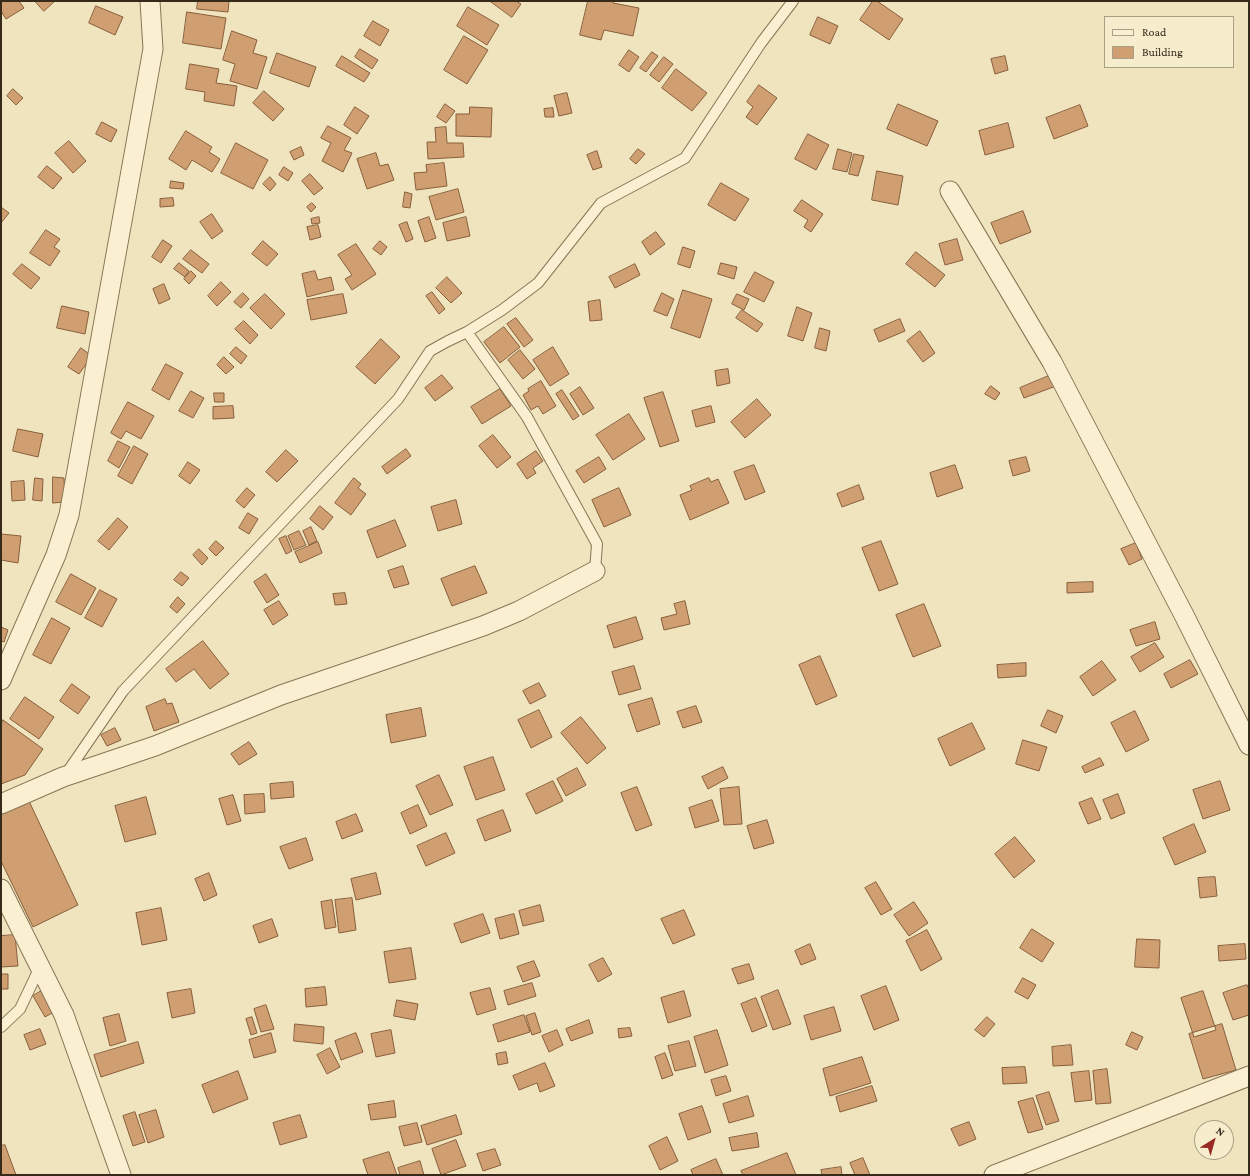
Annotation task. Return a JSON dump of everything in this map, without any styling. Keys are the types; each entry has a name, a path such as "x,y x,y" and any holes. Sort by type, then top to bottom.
{"street":[{"path":"1,680 56,555 69,515 153,49 150,1"},
{"path":"950,191 1052,362 1185,617 1249,745"},
{"path":"1,804 64,777 155,746 281,695 483,626 519,611 595,571"},
{"path":"1,889 64,1015 121,1175"},
{"path":"994,1175 1249,1076"}],"lane":[{"path":"64,777 123,691 398,399 430,351 467,332 502,310 538,283 601,203 686,158 761,43 793,1"},
{"path":"467,332 527,417 597,544 595,571"},
{"path":"1,1027 20,1009 40,968"}],"building":[{"path":"1,1 19,1 24,8 6,19 1,11"},
{"path":"35,1 55,1 44,11"},
{"path":"198,1 229,1 228,12 197,9"},
{"path":"490,1 516,1 521,4 512,17"},
{"path":"588,1 614,1 613,3 639,8 633,36 604,30 601,40 580,35"},
{"path":"873,1 877,1 903,19 889,40 860,20"},
{"path":"96,6 123,17 115,35 89,23"},
{"path":"468,7 499,25 487,45 457,26"},
{"path":"187,12 226,18 221,49 183,43"},
{"path":"818,17 838,26 830,44 810,35"},
{"path":"373,21 389,30 380,46 364,36"},
{"path":"232,31 257,40 253,53 267,57 257,89 230,81 235,64 223,60"},
{"path":"464,36 488,50 467,84 444,70"},
{"path":"360,49 378,60 372,69 355,57"},
{"path":"629,50 639,57 629,72 619,65"},
{"path":"652,52 658,56 646,72 640,68"},
{"path":"277,53 316,67 309,87 270,73"},
{"path":"342,56 370,73 364,82 336,66"},
{"path":"1005,56 1008,70 995,74 991,59"},
{"path":"664,57 673,64 659,82 650,75"},
{"path":"190,64 219,69 216,83 237,86 234,106 204,101 205,92 186,89"},
{"path":"676,69 707,93 692,111 662,88"},
{"path":"759,85 777,98 757,125 746,117 753,107 747,102"},
{"path":"13,89 23,98 16,105 7,96"},
{"path":"264,91 284,109 273,121 253,103"},
{"path":"567,93 572,113 559,116 554,96"},
{"path":"445,104 455,111 446,123 437,117"},
{"path":"898,104 938,121 927,146 887,129"},
{"path":"1080,105 1088,126 1054,139 1046,118"},
{"path":"355,107 369,116 357,134 344,125"},
{"path":"470,107 492,108 491,137 456,136 456,114 469,114"},
{"path":"553,108 554,117 545,117 544,109"},
{"path":"102,122 117,130 111,142 96,134"},
{"path":"1008,123 1014,147 985,155 979,131"},
{"path":"328,126 351,138 344,150 352,153 343,172 322,161 331,143 321,138"},
{"path":"446,127 447,143 463,143 464,157 428,159 427,142 436,142 435,128"},
{"path":"186,131 212,147 209,152 220,159 212,172 192,160 186,170 169,159"},
{"path":"808,134 829,145 816,170 795,159"},
{"path":"69,141 86,161 73,173 55,153"},
{"path":"236,143 268,160 253,189 221,173"},
{"path":"301,147 304,155 294,160 290,152"},
{"path":"638,149 645,154 636,164 630,159"},
{"path":"838,149 852,153 847,172 833,169"},
{"path":"597,151 602,167 593,170 587,155"},
{"path":"376,153 380,166 388,164 394,180 367,189 357,159"},
{"path":"854,154 864,156 858,176 849,174"},
{"path":"444,163 447,186 416,190 414,173 427,172 426,165"},
{"path":"47,166 62,178 53,189 38,177"},
{"path":"284,167 293,173 288,181 279,175"},
{"path":"877,171 903,176 898,205 872,200"},
{"path":"310,174 323,188 314,195 302,181"},
{"path":"270,177 276,184 270,191 263,184"},
{"path":"171,181 184,183 183,189 170,188"},
{"path":"721,183 749,199 735,221 708,205"},
{"path":"458,189 464,212 436,220 429,197"},
{"path":"405,192 412,194 410,208 403,207"},
{"path":"173,198 174,206 160,207 160,199"},
{"path":"802,200 823,214 811,232 804,227 808,220 794,211"},
{"path":"312,203 316,207 311,212 307,207"},
{"path":"1,207 9,213 1,223"},
{"path":"1023,211 1031,232 1000,244 991,223"},
{"path":"212,214 223,231 212,239 200,222"},
{"path":"319,217 320,223 312,224 311,219"},
{"path":"429,217 436,238 425,242 418,221"},
{"path":"466,217 470,236 447,241 443,223"},
{"path":"407,222 413,239 406,242 399,225"},
{"path":"318,225 321,237 310,240 307,227"},
{"path":"46,230 60,239 54,247 60,251 50,266 30,253"},
{"path":"656,232 665,244 650,255 642,242"},
{"path":"957,239 963,260 945,265 939,244"},
{"path":"163,240 172,246 161,263 152,257"},
{"path":"263,241 278,254 267,266 252,254"},
{"path":"380,241 387,247 381,255 373,249"},
{"path":"356,244 376,274 352,290 345,279 352,275 338,255"},
{"path":"683,247 695,251 690,268 678,264"},
{"path":"191,250 209,264 202,273 183,259"},
{"path":"916,252 945,275 935,287 906,264"},
{"path":"179,263 189,271 185,277 174,269"},
{"path":"721,263 737,267 734,279 718,274"},
{"path":"22,264 40,278 31,289 13,274"},
{"path":"635,264 640,275 615,288 609,277"},
{"path":"191,271 196,276 189,284 184,279"},
{"path":"315,271 318,280 331,277 334,290 307,297 302,274"},
{"path":"755,272 774,282 764,302 744,292"},
{"path":"447,277 462,293 451,303 436,288"},
{"path":"221,282 231,292 217,306 208,296"},
{"path":"164,284 170,299 159,304 153,289"},
{"path":"683,290 712,299 700,338 671,328"},
{"path":"432,292 445,309 439,314 426,296"},
{"path":"243,293 249,299 241,308 234,302"},
{"path":"662,293 674,299 667,316 654,311"},
{"path":"265,294 285,314 271,329 250,308"},
{"path":"343,294 347,313 311,320 307,300"},
{"path":"737,294 749,299 744,310 732,304"},
{"path":"600,300 602,320 590,321 588,302"},
{"path":"62,306 89,312 85,334 57,328"},
{"path":"797,307 812,313 803,341 788,336"},
{"path":"742,310 763,324 757,332 736,318"},
{"path":"516,318 533,340 524,347 507,324"},
{"path":"900,319 905,331 879,342 874,330"},
{"path":"244,321 258,335 250,344 235,329"},
{"path":"504,327 520,347 500,363 484,342"},
{"path":"820,328 830,331 826,351 815,348"},
{"path":"920,331 935,353 923,362 907,341"},
{"path":"381,339 400,357 375,384 356,367"},
{"path":"236,347 247,356 241,364 230,354"},
{"path":"553,347 569,374 550,386 533,360"},
{"path":"81,348 92,356 79,374 68,367"},
{"path":"520,350 535,369 523,379 508,360"},
{"path":"224,357 234,367 226,374 217,365"},
{"path":"166,364 183,373 169,400 152,390"},
{"path":"728,369 730,383 717,386 715,371"},
{"path":"442,375 453,388 435,401 425,388"},
{"path":"1051,375 1056,386 1024,398 1020,388"},
{"path":"541,381 556,406 543,414 538,406 531,410 523,395 529,391 528,389"},
{"path":"991,386 1000,393 995,400 985,394"},
{"path":"580,387 594,408 583,415 570,394"},
{"path":"500,389 511,406 482,424 471,407"},
{"path":"562,390 579,416 573,420 556,394"},
{"path":"191,391 204,398 193,418 179,411"},
{"path":"663,392 679,441 660,447 644,398"},
{"path":"214,393 224,393 224,402 215,402"},
{"path":"757,399 771,415 745,438 731,422"},
{"path":"128,402 154,416 141,439 126,431 121,439 111,433"},
{"path":"233,406 234,418 213,419 213,407"},
{"path":"711,406 715,422 696,427 692,411"},
{"path":"629,414 645,439 613,460 596,435"},
{"path":"18,429 43,434 38,457 13,451"},
{"path":"493,435 511,457 497,468 479,446"},
{"path":"118,441 130,447 119,468 108,461"},
{"path":"134,446 148,454 132,484 118,476"},
{"path":"406,449 411,456 387,474 382,467"},
{"path":"286,450 298,461 277,482 266,472"},
{"path":"536,451 543,461 533,468 536,473 527,479 517,464"},
{"path":"599,457 606,469 584,483 576,471"},
{"path":"1026,457 1030,471 1013,476 1009,461"},
{"path":"188,462 200,470 190,484 179,476"},
{"path":"754,465 765,492 745,500 734,472"},
{"path":"955,465 963,488 937,497 930,473"},
{"path":"53,477 64,478 65,502 53,503"},
{"path":"35,478 43,479 42,501 33,500"},
{"path":"354,478 361,484 358,488 366,494 351,515 335,503"},
{"path":"709,478 711,482 718,479 729,503 690,520 680,495 692,490 690,486"},
{"path":"24,481 25,500 12,501 11,482"},
{"path":"859,485 864,499 842,507 837,494"},
{"path":"247,488 255,495 244,508 236,501"},
{"path":"619,488 631,515 604,527 592,500"},
{"path":"456,500 462,524 438,531 431,507"},
{"path":"320,506 333,517 323,530 310,519"},
{"path":"248,513 258,519 249,534 239,528"},
{"path":"118,518 128,527 109,550 98,541"},
{"path":"395,520 406,546 377,558 367,531"},
{"path":"311,527 317,541 309,545 303,531"},
{"path":"299,531 306,545 294,550 288,536"},
{"path":"1,534 21,536 18,563 1,560"},
{"path":"286,536 292,551 286,554 279,539"},
{"path":"216,541 224,548 216,556 209,549"},
{"path":"881,541 898,584 879,591 862,548"},
{"path":"318,542 322,553 300,563 295,552"},
{"path":"1136,543 1142,559 1129,565 1121,549"},
{"path":"199,549 208,558 202,565 193,555"},
{"path":"403,566 409,584 394,588 388,571"},
{"path":"475,566 487,593 452,606 441,579"},
{"path":"181,572 189,578 182,586 174,580"},
{"path":"71,574 96,588 81,615 56,602"},
{"path":"266,574 279,595 267,603 254,582"},
{"path":"1093,582 1093,592 1067,593 1067,583"},
{"path":"100,590 117,599 102,627 85,618"},
{"path":"345,593 347,604 335,605 333,594"},
{"path":"178,597 185,604 177,613 170,607"},
{"path":"279,601 288,615 273,625 264,610"},
{"path":"685,601 690,624 664,630 661,618 677,614 674,604"},
{"path":"924,604 941,646 913,657 896,615"},
{"path":"636,617 643,639 614,648 607,626"},
{"path":"52,618 70,628 51,664 33,655"},
{"path":"1155,622 1160,639 1136,646 1130,630"},
{"path":"1,627 8,630 4,642 1,641"},
{"path":"203,641 229,674 210,689 194,669 176,682 166,669"},
{"path":"1155,643 1164,657 1140,672 1131,657"},
{"path":"820,656 837,696 816,705 799,665"},
{"path":"1190,660 1198,674 1171,688 1164,674"},
{"path":"1102,661 1116,680 1093,696 1080,677"},
{"path":"1026,663 1026,676 998,678 997,665"},
{"path":"634,666 641,689 619,695 612,672"},
{"path":"539,683 546,696 530,704 523,691"},
{"path":"72,684 90,697 78,714 60,701"},
{"path":"25,697 54,717 39,739 10,719"},
{"path":"652,698 660,724 637,732 628,705"},
{"path":"165,699 167,704 172,703 179,722 154,731 146,707"},
{"path":"696,706 702,722 683,728 677,712"},
{"path":"421,708 426,736 391,743 386,715"},
{"path":"539,710 552,737 531,748 518,720"},
{"path":"1048,710 1063,716 1056,733 1041,726"},
{"path":"1135,711 1149,740 1126,752 1111,723"},
{"path":"581,717 606,748 587,764 561,733"},
{"path":"3,720 43,749 25,775 1,784 1,725"},
{"path":"972,723 985,749 950,766 938,739"},
{"path":"115,728 121,740 107,746 101,735"},
{"path":"1023,740 1047,747 1039,771 1016,764"},
{"path":"249,742 257,754 239,765 231,754"},
{"path":"493,757 505,790 476,800 464,767"},
{"path":"1100,758 1104,765 1085,773 1082,767"},
{"path":"723,767 728,778 708,789 702,777"},
{"path":"577,768 586,785 566,796 557,779"},
{"path":"439,775 453,805 430,815 416,786"},
{"path":"553,781 563,801 536,814 526,794"},
{"path":"1220,781 1230,810 1203,819 1193,790"},
{"path":"293,782 294,797 271,799 270,784"},
{"path":"637,787 652,825 636,831 621,793"},
{"path":"739,787 742,824 724,825 720,789"},
{"path":"264,794 265,812 245,814 244,795"},
{"path":"1118,794 1125,813 1111,819 1103,800"},
{"path":"233,795 241,821 227,825 219,799"},
{"path":"146,797 156,834 125,842 115,806"},
{"path":"1092,798 1101,819 1088,824 1079,803"},
{"path":"28,799 78,905 33,927 1,861 1,812"},
{"path":"712,800 719,821 695,828 689,808"},
{"path":"418,805 427,826 410,834 401,813"},
{"path":"503,810 511,831 485,841 477,820"},
{"path":"356,814 363,831 342,839 336,822"},
{"path":"767,820 774,843 754,849 747,826"},
{"path":"1194,824 1206,852 1175,865 1163,838"},
{"path":"446,833 455,853 426,866 417,846"},
{"path":"1015,837 1035,861 1014,878 995,854"},
{"path":"306,838 313,860 289,869 280,847"},
{"path":"209,873 217,895 204,901 195,879"},
{"path":"376,873 381,894 356,900 351,879"},
{"path":"1215,877 1217,896 1200,898 1198,878"},
{"path":"876,882 892,909 881,915 865,888"},
{"path":"352,898 356,930 339,933 335,900"},
{"path":"332,900 336,927 325,929 321,902"},
{"path":"914,902 928,923 909,936 894,915"},
{"path":"540,905 544,921 523,926 519,911"},
{"path":"161,908 167,940 142,945 136,913"},
{"path":"684,910 695,935 673,944 661,919"},
{"path":"483,914 490,933 461,943 454,924"},
{"path":"514,914 519,934 500,939 495,919"},
{"path":"272,919 278,936 259,943 253,926"},
{"path":"1032,929 1054,943 1042,962 1020,948"},
{"path":"927,930 942,959 921,971 906,941"},
{"path":"15,935 18,966 1,967 1,936"},
{"path":"1137,939 1160,940 1159,968 1135,967"},
{"path":"810,944 816,959 801,965 795,951"},
{"path":"1245,944 1246,959 1219,961 1218,946"},
{"path":"411,948 416,979 389,983 384,952"},
{"path":"603,958 612,974 598,982 589,965"},
{"path":"534,961 540,976 523,982 517,967"},
{"path":"749,964 754,979 738,984 732,969"},
{"path":"1,974 8,974 8,989 1,989"},
{"path":"1023,978 1036,985 1028,999 1015,992"},
{"path":"532,983 536,996 508,1005 504,991"},
{"path":"1247,985 1249,989 1249,1015 1233,1020 1223,993"},
{"path":"886,986 899,1020 874,1030 861,996"},
{"path":"325,987 327,1005 306,1007 305,989"},
{"path":"490,988 496,1009 477,1015 470,993"},
{"path":"191,989 195,1013 172,1018 167,993"},
{"path":"43,990 54,1012 45,1017 33,996"},
{"path":"778,990 791,1024 773,1030 761,997"},
{"path":"684,991 691,1016 668,1023 661,998"},
{"path":"1203,991 1216,1030 1194,1037 1181,998"},
{"path":"756,998 767,1026 752,1032 741,1004"},
{"path":"397,1000 418,1004 415,1020 394,1016"},
{"path":"266,1005 274,1029 261,1032 254,1009"},
{"path":"834,1007 841,1031 811,1040 804,1016"},
{"path":"535,1013 541,1032 532,1035 526,1016"},
{"path":"119,1014 126,1041 110,1046 103,1018"},
{"path":"524,1015 530,1032 498,1042 493,1025"},
{"path":"252,1017 257,1033 251,1035 246,1019"},
{"path":"987,1017 995,1024 984,1037 975,1030"},
{"path":"589,1020 593,1033 571,1041 566,1029"},
{"path":"295,1024 324,1027 323,1044 294,1041"},
{"path":"1222,1024 1236,1070 1203,1079 1189,1034"},
{"path":"630,1028 632,1036 619,1038 618,1029"},
{"path":"40,1029 46,1044 30,1050 24,1035"},
{"path":"391,1030 395,1053 376,1057 371,1034"},
{"path":"557,1030 563,1045 549,1052 542,1036"},
{"path":"717,1030 728,1065 705,1073 694,1037"},
{"path":"1132,1032 1143,1037 1137,1050 1126,1045"},
{"path":"271,1033 276,1052 254,1058 249,1040"},
{"path":"356,1033 363,1052 341,1060 335,1041"},
{"path":"689,1041 696,1066 675,1071 668,1046"},
{"path":"138,1042 144,1063 101,1077 94,1055"},
{"path":"1071,1045 1073,1065 1053,1066 1052,1047"},
{"path":"330,1048 340,1067 327,1074 317,1055"},
{"path":"506,1052 508,1063 498,1065 496,1054"},
{"path":"665,1053 673,1075 662,1079 655,1057"},
{"path":"862,1057 871,1083 830,1096 823,1069"},
{"path":"545,1063 555,1086 540,1092 537,1083 519,1090 513,1076"},
{"path":"1025,1067 1027,1083 1003,1084 1002,1068"},
{"path":"1107,1069 1111,1103 1096,1104 1093,1071"},
{"path":"238,1071 248,1099 213,1113 202,1085"},
{"path":"1089,1071 1092,1100 1075,1102 1071,1073"},
{"path":"726,1076 731,1091 716,1096 711,1080"},
{"path":"872,1086 877,1101 840,1112 836,1097"},
{"path":"1049,1092 1059,1121 1046,1125 1036,1096"},
{"path":"748,1096 754,1116 729,1123 723,1104"},
{"path":"1033,1098 1043,1129 1028,1133 1018,1102"},
{"path":"394,1101 396,1117 371,1120 368,1105"},
{"path":"702,1106 711,1132 688,1140 679,1114"},
{"path":"156,1110 164,1137 148,1143 139,1115"},
{"path":"135,1112 145,1142 133,1146 123,1116"},
{"path":"300,1115 307,1137 280,1145 273,1123"},
{"path":"456,1115 462,1134 427,1145 421,1126"},
{"path":"969,1122 976,1139 959,1146 951,1129"},
{"path":"417,1123 422,1142 404,1146 399,1127"},
{"path":"757,1133 759,1147 732,1151 729,1138"},
{"path":"667,1137 678,1161 660,1170 649,1146"},
{"path":"456,1140 466,1166 441,1175 432,1149"},
{"path":"5,1145 16,1175 1,1175 1,1146"},
{"path":"495,1149 501,1165 483,1171 477,1154"},
{"path":"389,1152 397,1175 368,1175 363,1160"},
{"path":"787,1153 796,1175 743,1175 741,1171"},
{"path":"863,1158 870,1175 855,1175 850,1163"},
{"path":"716,1159 723,1175 693,1175 691,1170"},
{"path":"420,1161 424,1175 400,1175 398,1168"},
{"path":"841,1167 842,1175 822,1175 821,1170"}]}
